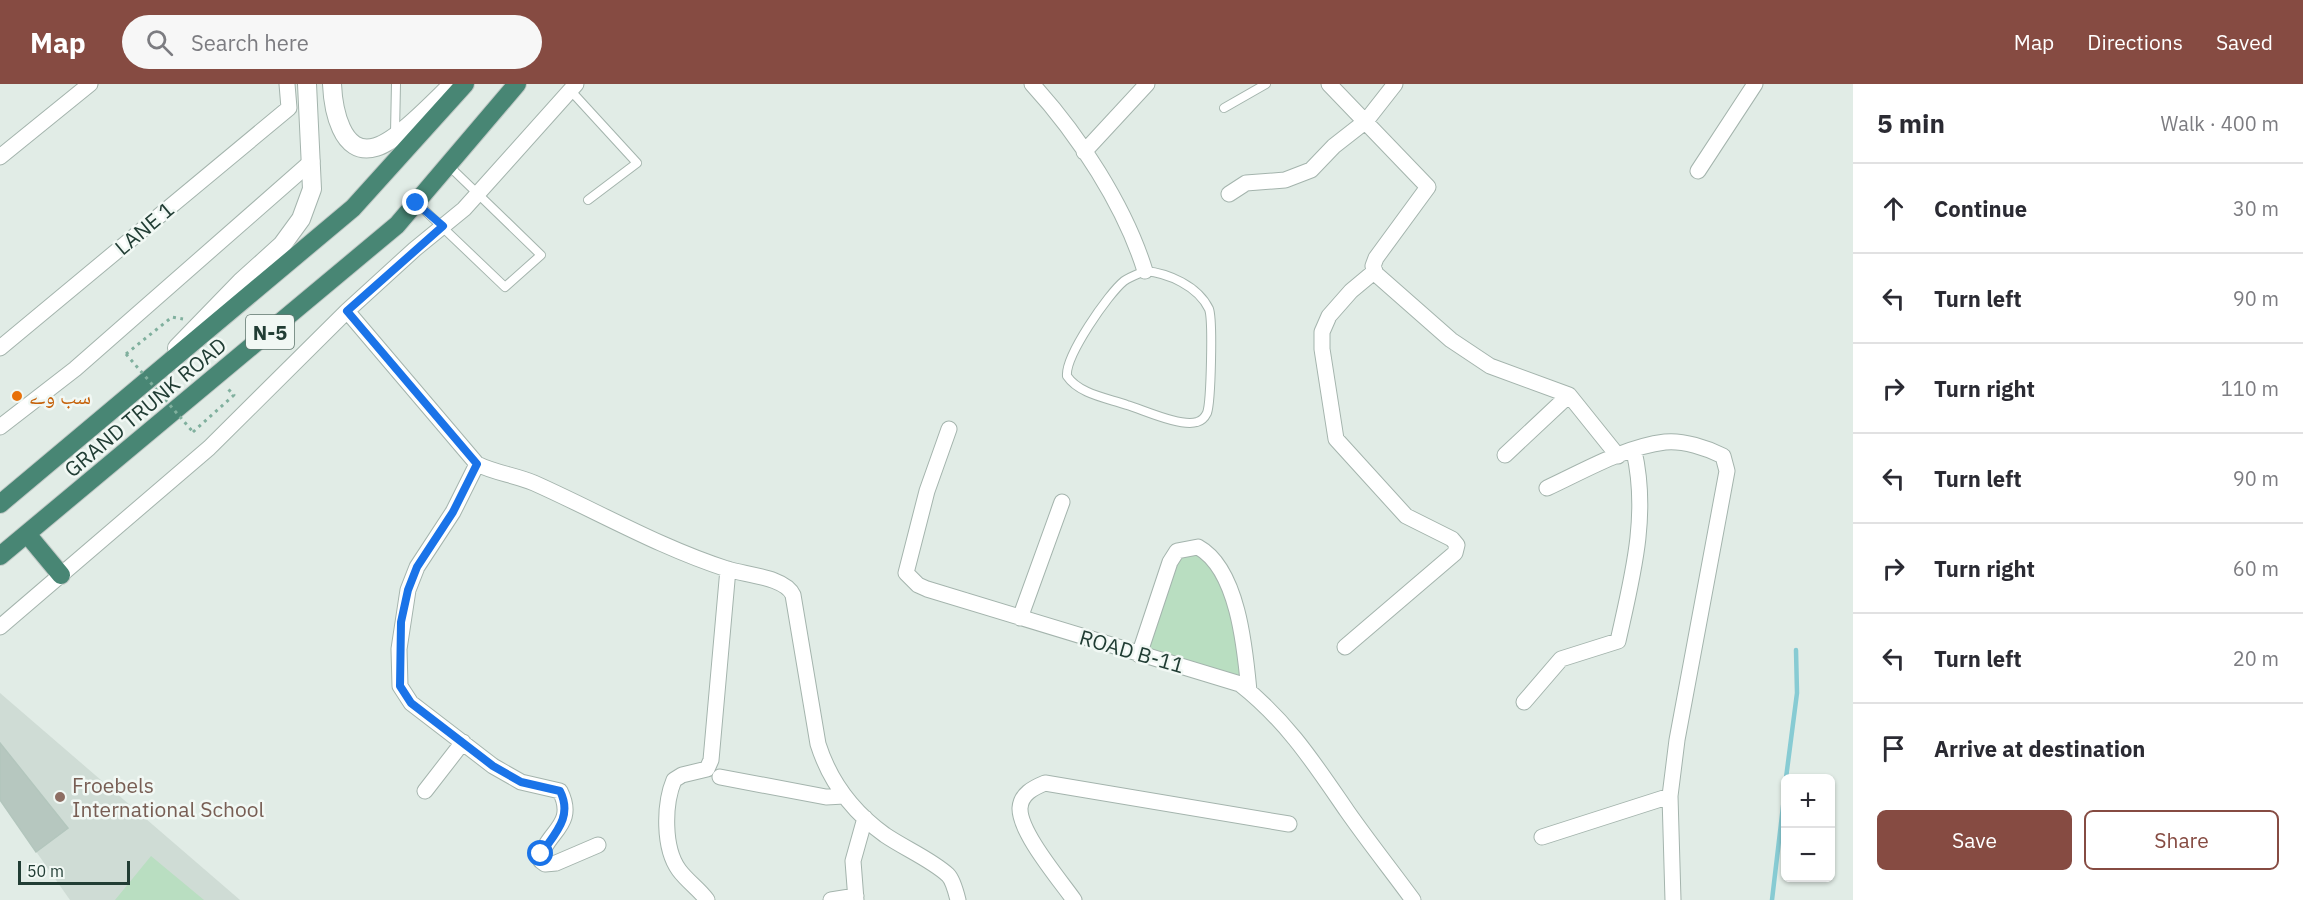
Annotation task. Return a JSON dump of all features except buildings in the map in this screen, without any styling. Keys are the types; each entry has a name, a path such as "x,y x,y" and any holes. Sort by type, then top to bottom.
{"highway":[{"name":"GRAND TRUNK ROAD","path":"3,500 353,208 465,84"},
{"name":"GRAND TRUNK ROAD","path":"0,556 388,232 449,166 517,84"},
{"path":"27,534 61,575"}],"street":[{"path":"0,157 90,84"},
{"name":"LANE 1","path":"0,348 289,108 288,84"},
{"path":"154,375 200,322 282,245 301,219 312,189 307,84"},
{"path":"332,84 337,121 352,143 363,147 376,147 395,135 453,84"},
{"path":"1032,84 1057,111 1084,153 1138,247 1145,271"},
{"path":"1084,153 1147,84"},
{"path":"1329,84 1428,187 1376,258 1375,271 1336,308 1322,332 1322,349 1336,439 1406,516 1452,539 1457,545 1455,553 1345,647"},
{"path":"1229,194 1246,183 1285,180 1311,170 1334,146 1366,121 1395,84"},
{"path":"1698,171 1755,84"},
{"path":"0,627 209,448 347,311 478,194 573,87"},
{"path":"0,427 75,369 312,161"},
{"path":"1375,271 1451,340 1490,366 1569,395 1617,456"},
{"path":"347,311 477,464 490,471 531,482 663,545 728,569 781,582 790,588 793,594 818,744 825,767 844,796 883,834 949,875 958,900"},
{"path":"1505,455 1569,395"},
{"name":"ROAD B-11","path":"949,429 927,491 906,573 918,585 927,589 1240,684 1305,748 1406,897"},
{"path":"1547,488 1617,456 1666,442 1706,448 1723,456 1727,471 1677,740 1670,796 1673,900"},
{"path":"1524,702 1561,659 1618,641 1639,544 1641,508 1634,451"},
{"path":"477,464 453,512 417,567 404,609 399,649 400,686 411,703 493,766 513,778 560,791 564,799 564,818 541,854 541,861 545,864 556,863 598,845"},
{"path":"1020,618 1062,502"},
{"path":"1139,655 1170,562 1177,551 1198,547 1211,554 1222,570 1242,638 1249,691"},
{"path":"707,900 695,885 684,877 670,855 667,801 674,780 707,769 711,760 728,569"},
{"path":"424,792 463,742"},
{"path":"720,777 826,797 844,796"},
{"path":"1074,900 1027,832 1020,809 1023,798 1031,789 1044,783 1289,824"},
{"path":"1542,837 1670,796"},
{"path":"831,900 856,898 853,861 865,818"}],"lane":[{"path":"395,135 396,84"},
{"path":"1224,108 1266,84"},
{"path":"573,87 637,163 588,200"},
{"path":"416,203 443,226 505,287 541,255 449,166"},
{"path":"1145,271 1159,272 1186,284 1200,296 1209,310 1212,326 1210,398 1207,415 1200,421 1189,423 1163,417 1077,388 1067,376 1071,358 1108,300 1124,281 1145,271"}],"path":[{"path":"172,317 126,354 193,432 234,395"}],"shaded area":[{"name":"Froebels International School","path":"0,693 240,900 70,900 0,800"}],"green space":[{"path":"1181,552 1209,555 1231,604 1248,688 1143,654"},
{"path":"151,856 204,900 115,900"}],"waterway":[{"path":"1787,774 1797,693 1796,650"},
{"path":"1772,900 1781,824"}],"place":[{"name":"سب وے","path":"17,396"},
{"name":"Froebels International School","path":"60,797"}],"route":[{"path":"416,203 443,226 347,311 477,464 453,512 417,567 408,590 401,622 398,674 400,686 411,703 493,766 521,782 560,791 566,811 564,818 559,830 541,854"}]}
